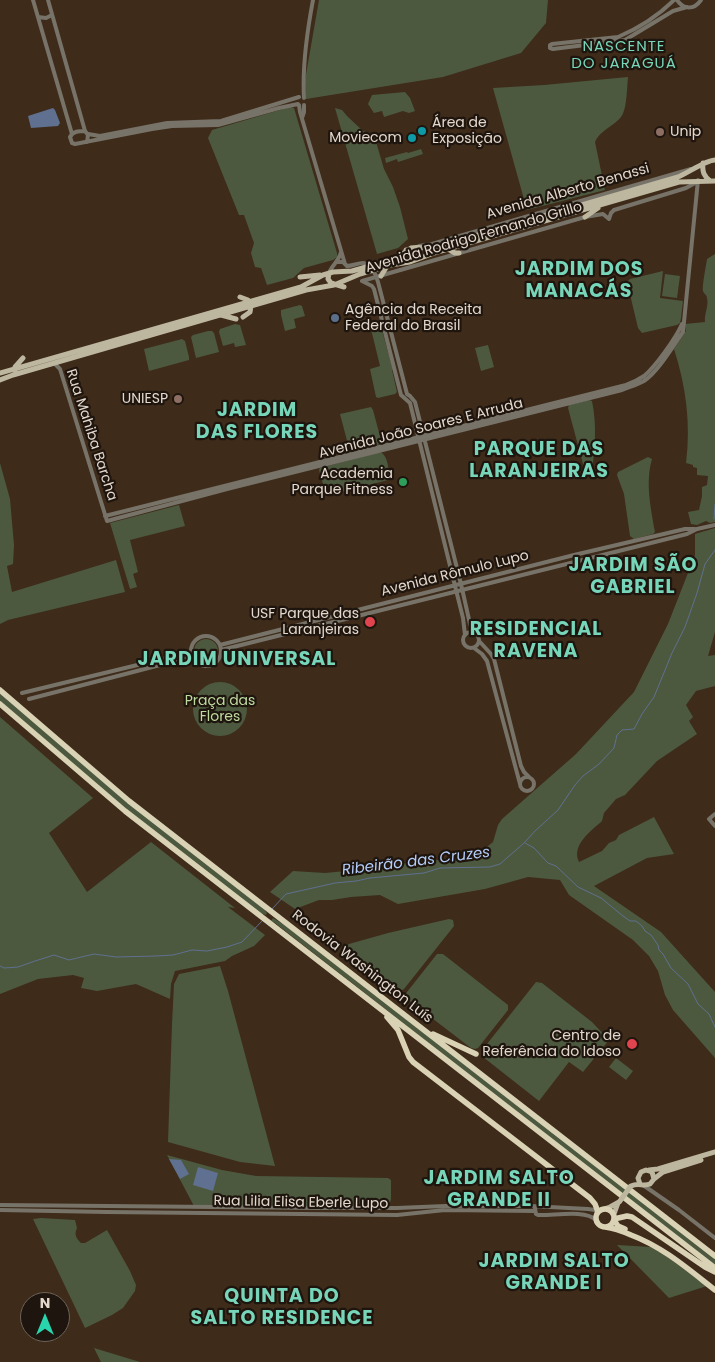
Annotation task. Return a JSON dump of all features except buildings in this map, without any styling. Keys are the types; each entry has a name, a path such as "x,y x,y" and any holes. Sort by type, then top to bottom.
{"highway":[{"name":"Rodovia Washington Luís","path":"0,690 129,801 715,1256"},
{"name":"Rodovia Washington Luís","path":"0,704 108,798 715,1270"},
{"path":"381,1010 398,1030 409,1057 414,1062 590,1198 596,1204 598,1212 596,1220 599,1225 619,1230 656,1246 715,1290"},
{"path":"404,1015 440,1038 476,1054"},
{"path":"598,1212 609,1209 622,1228 652,1241 670,1252 715,1286"},
{"path":"614,1218 632,1217 705,1267 715,1270"},
{"path":"605,1228 611,1226 614,1218"}],"main road":[{"path":"0,380 52,361 251,304 334,285 395,259 406,250 414,247 428,249 446,245 678,177 710,160 715,160"},
{"path":"698,180 702,165"},
{"path":"702,165 704,174 710,181"},
{"path":"300,277 410,262 426,255 679,182 710,181"},
{"path":"585,217 603,205"},
{"path":"448,249 459,254"},
{"path":"406,250 414,253 414,259 410,262"},
{"path":"379,277 387,266"},
{"path":"326,274 329,281 334,285 344,287"},
{"path":"0,373 52,361 220,315 301,287 326,274"},
{"path":"240,297 246,298 251,304 250,312 243,317"},
{"path":"220,315 236,319"},
{"path":"15,370 15,367 23,358"},
{"path":"640,1183 638,1176 643,1170 658,1169 715,1154"},
{"path":"604,1209 619,1201 631,1187 640,1183 648,1185 663,1172 715,1154"},
{"path":"649,1170 653,1174 653,1181"},
{"path":"614,1218 619,1201"}],"street":[{"path":"33,0 72,134 70,139 74,144 162,127 218,125 300,104"},
{"path":"48,0 89,138 87,142"},
{"path":"313,0 305,51 300,104 302,118 325,200 345,264"},
{"path":"687,7 676,0 662,12 618,37 552,44 550,48 553,50 625,40 673,11 695,6 701,0"},
{"path":"38,17 44,18 52,15"},
{"path":"72,134 78,131 100,136 167,123 221,121 300,98"},
{"path":"300,98 300,104"},
{"name":"Avenida João Soares E Arruda","path":"106,518 635,386 649,377 683,332 682,324 698,180"},
{"name":"Avenida Rodrigo Fernando Grillo","path":"421,438 410,403 402,396 374,289 362,281 585,217 603,214 609,219 610,213 614,210 686,188 698,180"},
{"path":"696,198 702,185 710,181"},
{"path":"326,274 339,258 341,252"},
{"path":"336,262 341,262 347,266 362,263 371,268 379,277 407,394 415,402 421,438 463,618 464,644 468,648 474,648 487,661 520,784 524,791 530,791 535,782 524,772 521,766 494,660 480,642 479,636 474,632 470,624 462,584 421,438"},
{"name":"Rua Mahiba Barcha","path":"52,361 60,369 106,518"},
{"name":"Avenida Rômulo Lupo","path":"221,650 687,534 713,525"},
{"name":"Avenida Rômulo Lupo","path":"220,645 574,555 685,529 697,529"},
{"path":"465,635 474,632"},
{"path":"210,637 217,641 221,650 219,659 207,666 198,664 192,657 191,652 193,643 200,638 210,637"},
{"path":"474,648 480,642"},
{"path":"22,693 191,652"},
{"path":"29,699 192,657"},
{"path":"520,784 523,778 529,776"},
{"path":"714,824 709,819 715,814"},
{"path":"653,1181 657,1194"},
{"path":"640,1183 715,1238"},
{"name":"Rua Lilia Elisa Eberle Lupo","path":"0,1205 535,1208"},
{"path":"535,1208 541,1206 588,1209 598,1212"},
{"path":"541,1206 544,1210 543,1215"},
{"name":"Rua Lilia Elisa Eberle Lupo","path":"0,1210 397,1215 445,1210 535,1208"},
{"name":"Rua Lilia Elisa Eberle Lupo","path":"535,1208 538,1215 583,1214 592,1216 596,1220"}],"green space":[{"path":"319,0 548,0 546,23 521,53 443,77 306,99 305,80"},
{"path":"628,77 626,104 623,114 595,142 605,190 527,210 493,88"},
{"path":"405,92 410,98 415,111 409,113 403,111 384,117 382,111 374,113 368,104 372,95"},
{"path":"290,107 294,108 337,257 333,260 304,268 293,278 267,285 261,268 255,267 251,253 254,243 244,215 239,215 208,138 212,130"},
{"path":"335,108 342,110 363,131 374,135 384,169 400,207 408,239 398,248 377,254"},
{"path":"421,149 423,154 398,162 397,159 386,163 385,158"},
{"path":"715,254 715,522 710,523 706,521 697,525 691,524 688,512 699,510 702,487 707,485 708,476 697,475 697,468 686,463 688,420 682,377 674,349 686,331 685,324 705,322 707,296 703,291 704,276 707,259"},
{"path":"663,271 660,298 683,301 680,323 642,333 638,328 628,281"},
{"path":"665,274 680,276 677,298 662,296"},
{"path":"300,305 305,316 294,319 296,328 285,331 281,310"},
{"path":"380,323 397,392 378,398 376,397 370,369 380,366 370,325"},
{"path":"235,324 240,325 246,345 235,347 234,343 223,346 219,332 220,329"},
{"path":"208,331 214,333 219,352 196,358 191,337"},
{"path":"182,339 185,341 189,360 149,371 144,349"},
{"path":"488,345 494,367 481,371 475,348"},
{"path":"592,401 594,410 595,436 592,472 588,475 583,464 568,408 569,405"},
{"path":"371,407 381,440 380,444 350,452 340,414"},
{"path":"380,452 385,456 387,462 390,476 388,480 326,495 320,468"},
{"path":"648,457 652,459 649,487 655,532 634,539 630,536 624,494 617,475 618,472"},
{"path":"0,463 10,499 14,545 13,564 7,566 12,592 116,560 125,592 8,620 0,624"},
{"path":"179,505 185,526 130,540 138,572 133,574 137,587 130,589 110,523"},
{"path":"715,528 715,632 708,656 715,655 715,686 696,691 686,705 693,717 689,721 697,734 657,761 625,795 616,799 604,813 602,821 583,839 577,856 579,862 602,851 609,843 616,840 619,835 654,817 674,854 647,858 594,886 661,932 715,992 715,1058 673,1010 665,995 658,971 649,956 633,940 569,895 560,880 528,877 485,889 398,904 380,895 319,900 295,909 270,892 293,871 325,873 413,862 473,858 493,842 498,825 502,819 576,754 634,692 668,624 695,555 695,534"},
{"path":"201,639 211,639 218,646 218,656 211,663 201,663 194,656 194,646"},
{"name":"Praça das Flores","path":"215,682 225,682 235,686 243,694 247,709 243,724 235,732 225,736 215,736 205,732 197,724 193,714 193,704 197,694 205,686"},
{"path":"0,693 262,907 267,913 266,915 256,911 96,785 0,702"},
{"path":"0,717 93,798 49,833 87,892 151,842 235,908 228,907 265,935 254,946 225,961 175,971 171,984 170,999 136,984 97,991 81,988 84,978 73,975 38,979 0,994"},
{"path":"273,918 715,1258 715,1266 271,921"},
{"path":"449,919 453,920 454,926 404,989 399,992 346,951 346,946 349,944"},
{"path":"437,954 443,954 508,1005 508,1010 478,1048 471,1048 407,999 407,992"},
{"path":"220,966 275,1166 240,1162 168,1142 174,984 179,974"},
{"path":"536,982 542,983 592,1022 609,1040 583,1072 569,1062 539,1101 481,1055 483,1049"},
{"path":"616,1058 633,1071 626,1080 609,1067"},
{"path":"167,1155 222,1170 256,1176 388,1178 391,1180 391,1199 390,1203 384,1206 194,1206"},
{"path":"33,1219 75,1220 76,1236 81,1243 85,1243 107,1230 136,1285 135,1291 123,1308 85,1328 70,1297 70,1292 68,1292"},
{"path":"617,1245 657,1249 707,1286 669,1298"},
{"path":"94,1348 140,1362 101,1362"}],"water":[{"path":"53,108 60,123 58,126 31,128 28,116"},
{"path":"169,1159 181,1160 189,1174 180,1179"},
{"path":"198,1167 218,1173 213,1191 193,1185"}],"waterway":[{"name":"Ribeirão das Cruzes","path":"714,519 715,504"},
{"name":"Ribeirão das Cruzes","path":"272,909 286,894 335,883 424,873 440,868 490,867 500,864 558,810 583,776 599,764 614,748 617,735 622,730 634,729 654,697 685,627 705,564 715,550"},
{"path":"525,843 534,848 548,863 556,866 578,887 601,898 630,921 636,921 642,926 658,945 659,950 671,968 688,984 698,1004 709,1014 715,1027"},
{"name":"Ribeirão das Cruzes","path":"0,966 4,968 18,967 54,955 69,960 94,954 116,957 156,956 173,955 192,950 207,951 242,942 263,920"}],"place":[{"name":"Área de Exposição","path":"422,131"},
{"name":"Unip","path":"660,132"},
{"name":"Moviecom","path":"412,138"},
{"name":"Agência da Receita Federal do Brasil","path":"335,318"},
{"name":"UNIESP","path":"178,399"},
{"name":"Academia Parque Fitness","path":"403,482"},
{"name":"USF Parque das Laranjeiras","path":"370,622"},
{"name":"Centro de Referência do Idoso","path":"632,1044"}],"district":[{"name":"NASCENTE DO JARAGUÁ","path":"624,56"},
{"name":"JARDIM DOS MANACÁS","path":"579,281"},
{"name":"JARDIM DAS FLORES","path":"257,422"},
{"name":"PARQUE DAS LARANJEIRAS","path":"539,461"},
{"name":"JARDIM SÃO GABRIEL","path":"633,577"},
{"name":"RESIDENCIAL RAVENA","path":"536,641"},
{"name":"JARDIM UNIVERSAL","path":"237,660"},
{"name":"JARDIM SALTO GRANDE II","path":"499,1190"},
{"name":"JARDIM SALTO GRANDE I","path":"554,1273"},
{"name":"QUINTA DO SALTO RESIDENCE","path":"282,1308"}]}
